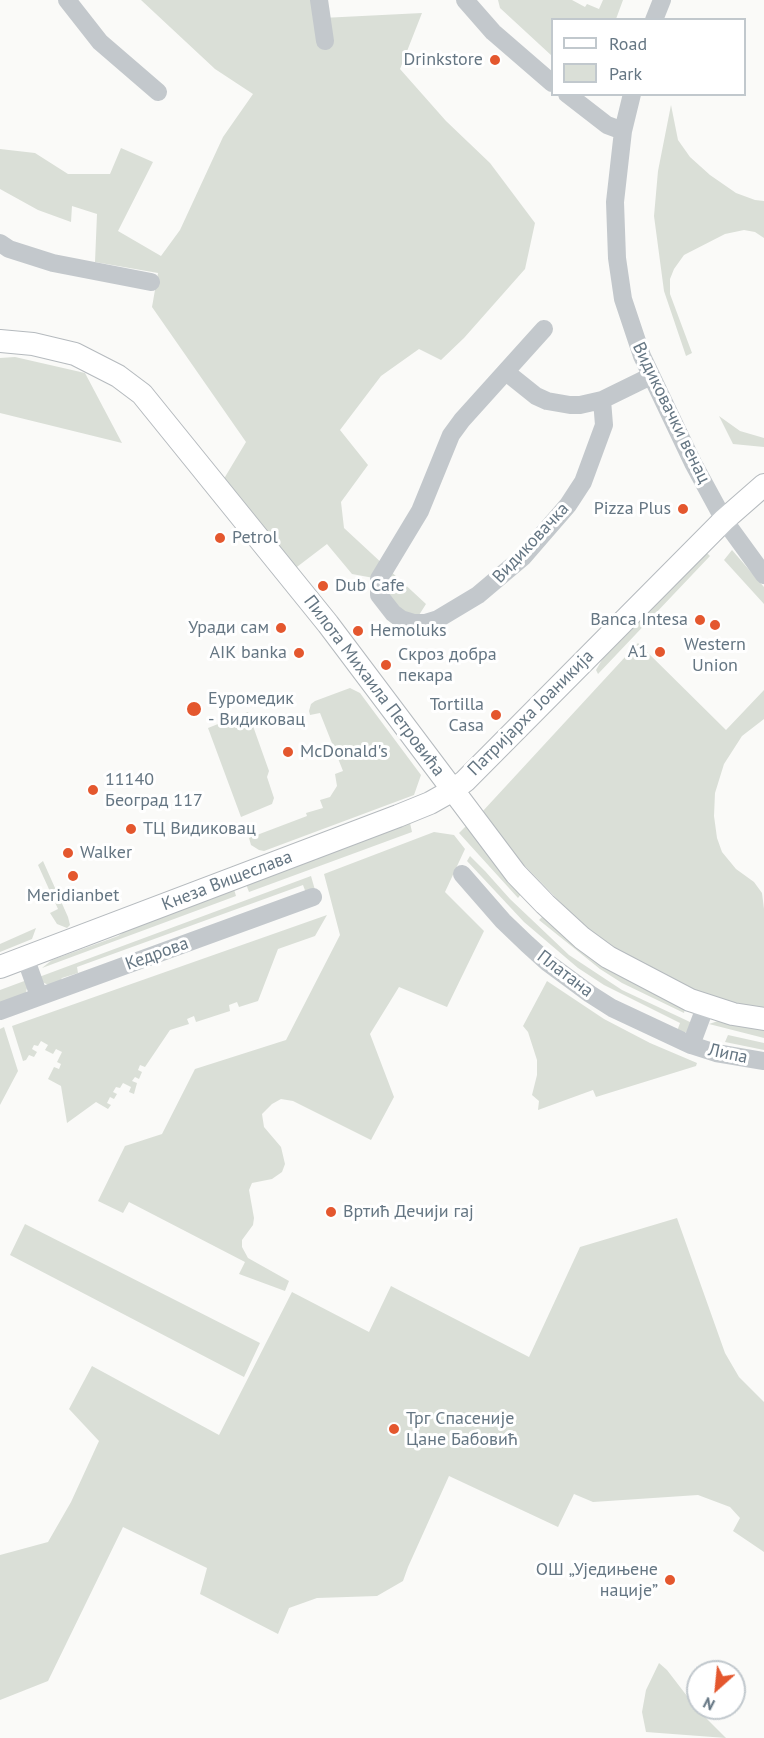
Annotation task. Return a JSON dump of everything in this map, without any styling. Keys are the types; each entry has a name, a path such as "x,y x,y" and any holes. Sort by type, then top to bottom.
{"main road":[{"name":"Пилота Михаила Петровића","path":"0,341 33,344 75,354 118,376 142,394 283,566 516,874 582,938 640,976 690,1000 733,1014 764,1019"},
{"name":"Патријарха Јоаникија","path":"453,790 465,781 724,520 764,485"},
{"name":"Кнеза Вишеслава","path":"0,967 398,816 430,803 453,790"}],"street":[{"path":"67,0 100,42 158,92"},
{"path":"319,0 326,41"},
{"path":"655,18 662,0"},
{"path":"470,2 492,32 551,82"},
{"path":"570,96 607,125 623,131"},
{"name":"Видиковачки венац","path":"632,96 623,131 615,202 617,258 626,308 642,356 693,463 724,520 764,575"},
{"path":"0,243 9,249 53,263 151,282"},
{"name":"Видиковачка","path":"544,329 462,420 452,435 420,511 379,579 378,587 382,602 393,614 400,619 414,623 425,623 438,619 494,584 536,544 568,505 587,473 604,425 602,400"},
{"path":"506,372 530,393 547,401 580,405 602,400 651,376"},
{"name":"Платана","path":"462,874 511,929 567,978 612,1008 691,1045"},
{"name":"Кедрова","path":"0,1011 314,897"},
{"path":"25,957 39,996"},
{"path":"691,1045 706,1005"},
{"name":"Липа","path":"691,1045 716,1053 764,1061"}],"green space":[{"path":"141,0 319,0 322,18 422,13 400,69 446,121 490,163 535,223 525,269 464,338 441,360 419,349 381,376 340,430 368,465 341,502 344,528 426,604 414,623 407,621 379,579 352,574 327,544 289,573 219,487 246,442 152,307 158,273 95,262 97,214 72,206 71,222 38,210 0,189 0,149 35,153 68,174 110,174 121,148 153,162 118,231 161,256 180,230 223,137 253,94 215,69"},
{"path":"498,0 572,0 585,7 587,4 599,9 603,0 623,0 616,18 551,18 551,55 500,8"},
{"path":"671,105 678,140 690,157 710,175 736,193 764,201 764,238 755,232 744,230 725,234 684,255 674,269 670,279 670,294 692,353 686,356 664,291 654,216 658,171"},
{"path":"15,357 85,373 122,443 0,413 0,358"},
{"path":"719,416 740,431 764,438 764,447 733,444"},
{"path":"704,550 710,556 598,674 596,670 613,641"},
{"path":"732,550 764,587 764,604 724,560"},
{"path":"638,643 726,730 764,690 764,719 742,736 724,764 715,793 714,816 717,838 722,852 736,869 754,882 762,893 764,1012 686,989 604,942 570,912 513,854 482,812"},
{"path":"350,688 360,693 421,775 414,795 264,851 259,850 251,845 249,838 323,808 320,800 330,797 337,786 335,774 343,771 320,713 310,715 309,711 311,704 315,701"},
{"path":"248,712 269,771 267,777 274,798 272,804 241,817 208,728"},
{"path":"410,823 412,832 249,892 246,884"},
{"path":"466,826 522,893 518,898 459,833"},
{"path":"434,832 454,835 465,849 445,892 484,931 447,1007 399,987 370,1034 394,1097 371,1140 293,1101 281,1099 262,1114 264,1127 281,1147 285,1164 282,1172 272,1179 252,1183 249,1190 253,1225 242,1240 242,1247 248,1258 289,1281 285,1291 239,1274 245,1262 129,1202 123,1213 98,1201 125,1146 162,1134 195,1069 286,1040 340,935 324,874"},
{"path":"470,856 510,899 569,955 622,990 690,1022 694,1025 691,1031 676,1034 680,1023 604,985 578,968 524,922 467,861"},
{"path":"43,861 68,917 70,925 67,928 57,924 50,913 58,909 38,865"},
{"path":"311,876 315,890 306,893 303,885 77,967 78,973 62,978 59,983 51,986 42,982 39,977"},
{"path":"234,889 236,896 42,968 52,960"},
{"path":"327,915 315,936 278,949 258,1001 239,1007 237,1002 229,1005 230,1011 196,1022 194,1016 187,1019 189,1024 170,1030 145,1067 140,1065 138,1070 142,1072 139,1079 135,1077 132,1081 137,1083 134,1094 129,1092 131,1087 123,1083 120,1088 116,1087 113,1092 117,1094 114,1099 110,1097 107,1103 111,1105 108,1109 96,1102 67,1123 61,1086 48,1079 54,1067 59,1069 61,1064 57,1062 62,1052 56,1049 53,1054 45,1050 48,1045 41,1041 32,1049 37,1052 34,1057 29,1055 23,1061 12,1026"},
{"path":"543,916 686,1005 684,1013 622,983 600,969 539,920"},
{"path":"36,928 32,939 0,952 0,944"},
{"path":"27,980 25,996 0,1006 0,990"},
{"path":"547,981 604,1019 650,1043 697,1063 696,1066 596,1097 593,1090 538,1110 539,1101 532,1095 537,1075 537,1060 528,1032 523,1026"},
{"path":"721,1020 764,1029 764,1038 709,1024"},
{"path":"4,1027 18,1071 0,1105 0,1029"},
{"path":"728,1035 764,1043 764,1050 725,1042"},
{"path":"677,1218 725,1353 739,1377 764,1402 764,1552 733,1531 740,1518 730,1507 698,1495 593,1502 574,1494 558,1527 449,1476 403,1581 377,1596 317,1598 289,1608 278,1634 200,1594 207,1568 123,1527 48,1681 0,1700 0,1555 48,1542 71,1502 99,1441 69,1409 92,1366 219,1435 292,1292 369,1332 391,1286 529,1357 580,1247"},
{"path":"25,1224 260,1343 244,1377 10,1255"},
{"path":"659,1663 686,1695 686,1720 708,1720 726,1738 646,1732 642,1712 646,1690"}],"place":[{"name":"Drinkstore","path":"495,60"},
{"name":"Pizza Plus","path":"683,509"},
{"name":"Petrol","path":"220,538"},
{"name":"Dub Cafe","path":"323,586"},
{"name":"Banca Intesa","path":"700,620"},
{"name":"Western Union","path":"715,625"},
{"name":"Уради сам","path":"281,628"},
{"name":"Hemoluks","path":"358,631"},
{"name":"A1","path":"660,652"},
{"name":"AIK banka","path":"299,653"},
{"name":"Скроз добра пекара","path":"386,665"},
{"name":"Еуромедик - Видиковац","path":"194,709"},
{"name":"Tortilla Casa","path":"496,715"},
{"name":"McDonald's","path":"288,752"},
{"name":"11140 Београд 117","path":"93,790"},
{"name":"ТЦ Видиковац","path":"131,829"},
{"name":"Walker","path":"68,853"},
{"name":"Meridianbet","path":"73,876"},
{"name":"Вртић Дечији гај","path":"331,1212"},
{"name":"Трг Спасеније Цане Бабовић","path":"394,1429"},
{"name":"ОШ „Уједињене нације”","path":"670,1580"}]}
